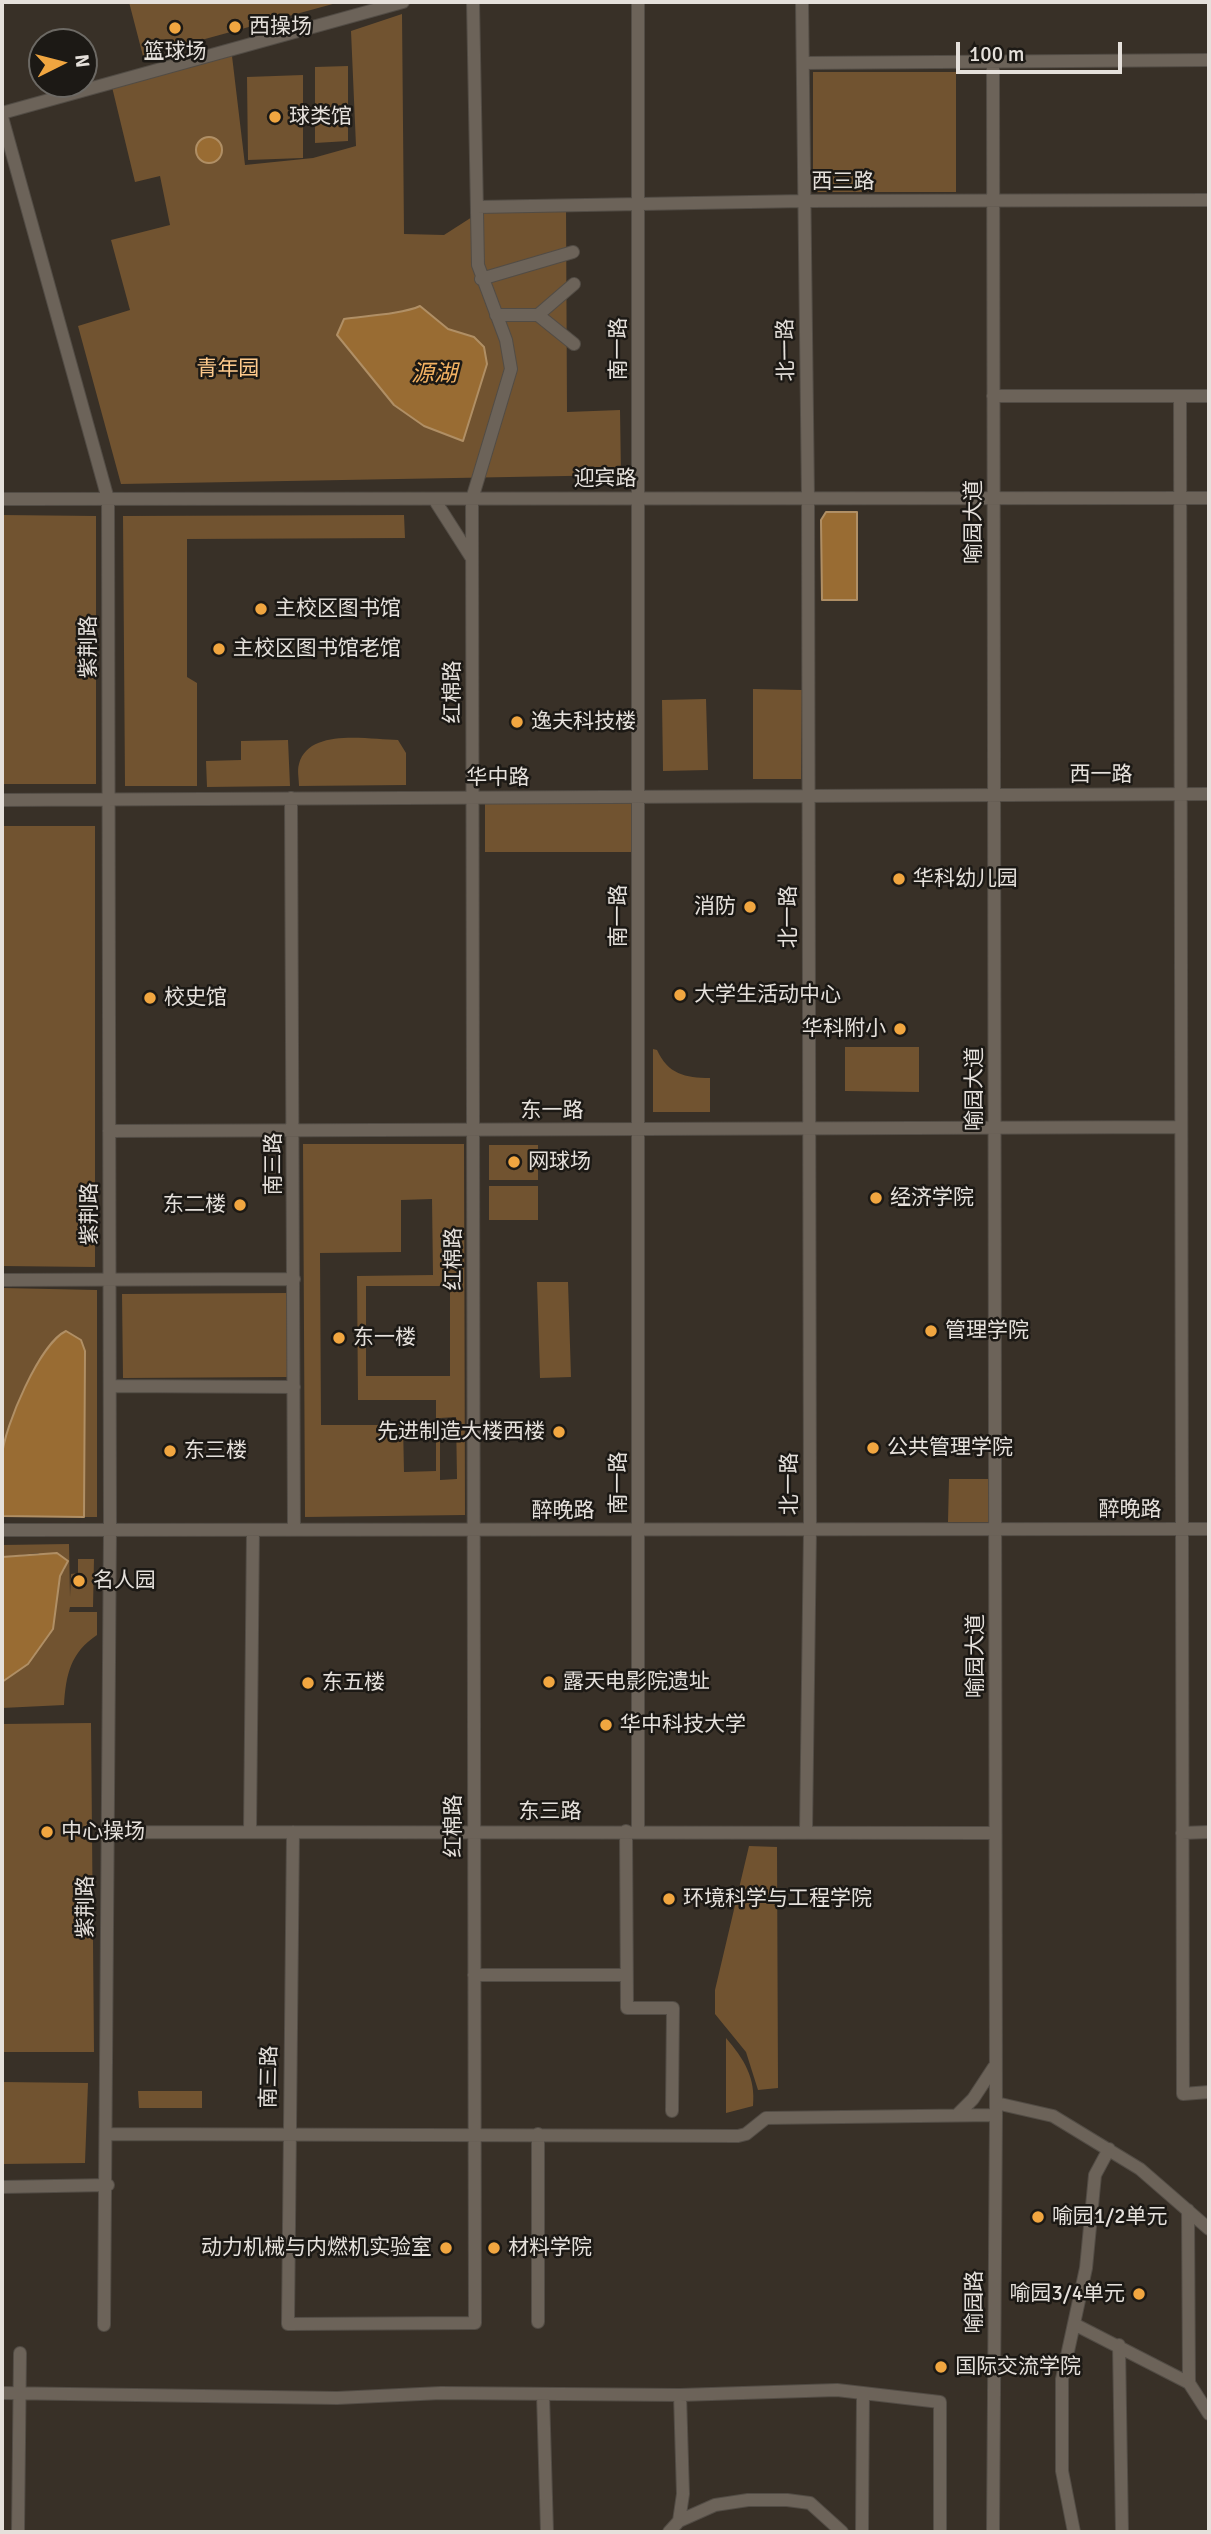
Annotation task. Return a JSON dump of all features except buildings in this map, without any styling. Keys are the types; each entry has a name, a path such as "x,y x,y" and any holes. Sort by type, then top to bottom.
{"street":[{"path":"2,115 403,2"},
{"name":"红棉路","path":"288,2324 475,2323 472,499 511,369 510,352 481,279 473,2"},
{"name":"南一路","path":"638,2 638,1530 632,1831 626,1975 627,2008 673,2008 672,2111"},
{"name":"北一路","path":"802,2 808,498 810,1530 806,1832"},
{"path":"803,63 1209,60"},
{"name":"喻园大道","path":"993,63 996,2109"},
{"name":"紫荆路","path":"2,115 108,499 110,1530 106,1832 108,2185 104,2325"},
{"name":"西三路","path":"477,207 804,201 1209,201"},
{"path":"481,279 573,252"},
{"path":"538,315 573,284"},
{"path":"496,315 538,315 574,344"},
{"path":"1180,396 1183,2094 1209,2092"},
{"path":"993,397 1209,396"},
{"name":"迎宾路","path":"2,499 1209,498"},
{"path":"434,499 472,558"},
{"name":"西一路","path":"994,794 1209,794"},
{"name":"华中路","path":"2,800 994,794"},
{"name":"南三路","path":"291,798 294,1530"},
{"name":"东一路","path":"109,1131 1181,1127"},
{"path":"2,1280 294,1279"},
{"path":"110,1386 294,1387"},
{"name":"醉晚路","path":"2,1530 1209,1529"},
{"path":"250,1832 253,1530"},
{"name":"东三路","path":"106,1832 995,1833"},
{"name":"南三路","path":"288,2324 293,1832"},
{"path":"1182,1833 1209,1832"},
{"path":"474,1975 626,1975"},
{"path":"957,2115 973,2099 996,2064"},
{"path":"107,2134 738,2136 746,2134 766,2118 957,2115 996,2109 1054,2116 1140,2169 1209,2229"},
{"name":"喻园路","path":"993,2532 996,2109"},
{"path":"538,2134 538,2322"},
{"path":"1076,2531 1062,2471 1062,2379 1086,2268 1095,2175 1109,2149"},
{"path":"2,2186 108,2185"},
{"path":"1188,2210 1189,2383"},
{"path":"1074,2324 1189,2383 1209,2414"},
{"path":"1119,2345 1122,2532"},
{"path":"18,2532 20,2353"},
{"path":"2,2393 337,2398 442,2393 680,2395 837,2390 940,2402 940,2532"},
{"path":"543,2394 547,2532"},
{"path":"862,2532 863,2394"},
{"path":"679,2521 683,2494 680,2395"},
{"path":"669,2532 679,2521 715,2505 748,2500 787,2500 810,2504 842,2532"}],"green space":[{"path":"129,2 340,2 143,56"},
{"name":"青年园","path":"402,14 404,234 444,235 483,210 566,206 567,412 620,410 621,475 121,484 78,326 130,310 111,240 170,225 160,176 135,182 112,87 232,56 245,165 313,158 356,146 351,31","holes":["420,306 448,329 474,337 344,319 394,313"]},
{"path":"348,66 348,141 315,143 315,67"},
{"path":"813,72 956,72 956,192 813,192"},
{"name":"球类馆","path":"303,75 303,158 248,160 247,77"},
{"path":"2,515 96,516 96,784 2,784"},
{"path":"404,515 405,538 187,539 187,677 197,683 197,786 125,786 123,516"},
{"path":"753,689 802,690 801,779 753,779"},
{"path":"706,699 708,770 663,771 662,700"},
{"path":"342,738 398,740 406,753 406,785 299,786 299,764 305,752 315,745"},
{"path":"288,740 290,786 207,787 206,761 241,760 241,741"},
{"path":"632,801 632,852 485,852 485,802"},
{"path":"2,826 95,826 95,1267 2,1266"},
{"path":"845,1047 919,1047 919,1092 845,1091"},
{"path":"653,1049 678,1073 710,1078 710,1112 653,1112"},
{"path":"303,1144 464,1144 465,1515 305,1517","holes":["432,1199 433,1275 357,1276 358,1400 436,1400 436,1471 404,1472 403,1425 321,1425 320,1253 401,1252 401,1200","366,1286 450,1286 450,1376 366,1376","456,1417 457,1479 440,1480 440,1418"]},
{"name":"网球场","path":"489,1145 538,1145 538,1180 489,1180"},
{"name":"网球场","path":"489,1186 538,1186 538,1220 489,1220"},
{"path":"537,1282 568,1282 571,1377 540,1378"},
{"path":"2,1288 97,1290 97,1517 84,1517 85,1351 14,1412 2,1453"},
{"path":"287,1293 287,1377 123,1378 122,1294"},
{"path":"949,1479 989,1479 990,1522 948,1522"},
{"path":"69,1544 70,1597 71,1574 78,1573 78,1559 94,1559 93,1607 70,1607 69,1612 97,1612 97,1635 75,1657 68,1674 64,1705 2,1708 2,1682 28,1664 53,1629 60,1576 65,1569 38,1553 2,1557 2,1545"},
{"name":"中心操场","path":"91,1723 94,2052 2,2052 2,1724"},
{"path":"749,1846 777,1847 778,2088 758,2090 746,2052 715,2014 715,1990"},
{"path":"726,2038 751,2078 753,2106 726,2113"},
{"path":"2,2082 88,2083 85,2163 2,2164"},
{"path":"138,2091 202,2091 202,2108 139,2108"}],"water":[{"path":"209,137 218,141 222,150 218,159 209,163 200,159 196,150 200,141"},
{"name":"源湖","path":"420,306 448,329 474,337 484,347 487,364 463,441 424,426 394,405 337,335 344,319 394,313"},
{"path":"826,512 857,512 857,600 822,600 821,520"},
{"path":"66,1331 81,1340 85,1351 84,1517 2,1516 2,1456 9,1426 35,1368 45,1352"},
{"path":"57,1553 68,1561 60,1576 53,1629 28,1664 2,1682 2,1557"}],"place":[{"name":"西操场","path":"235,27"},
{"name":"篮球场","path":"175,28"},
{"name":"球类馆","path":"275,117"},
{"name":"主校区图书馆","path":"261,609"},
{"name":"主校区图书馆老馆","path":"219,649"},
{"name":"逸夫科技楼","path":"517,722"},
{"name":"华科幼儿园","path":"899,879"},
{"name":"消防","path":"750,907"},
{"name":"大学生活动中心","path":"680,995"},
{"name":"校史馆","path":"150,998"},
{"name":"华科附小","path":"900,1029"},
{"name":"网球场","path":"514,1162"},
{"name":"经济学院","path":"876,1198"},
{"name":"东二楼","path":"240,1205"},
{"name":"管理学院","path":"931,1331"},
{"name":"东一楼","path":"339,1338"},
{"name":"先进制造大楼西楼","path":"559,1432"},
{"name":"公共管理学院","path":"873,1448"},
{"name":"东三楼","path":"170,1451"},
{"name":"名人园","path":"79,1581"},
{"name":"露天电影院遗址","path":"549,1682"},
{"name":"东五楼","path":"308,1683"},
{"name":"华中科技大学","path":"606,1725"},
{"name":"中心操场","path":"47,1832"},
{"name":"环境科学与工程学院","path":"669,1899"},
{"name":"喻园1/2单元","path":"1038,2217"},
{"name":"动力机械与内燃机实验室","path":"446,2248"},
{"name":"材料学院","path":"494,2248"},
{"name":"喻园3/4单元","path":"1139,2294"},
{"name":"国际交流学院","path":"941,2367"}]}
